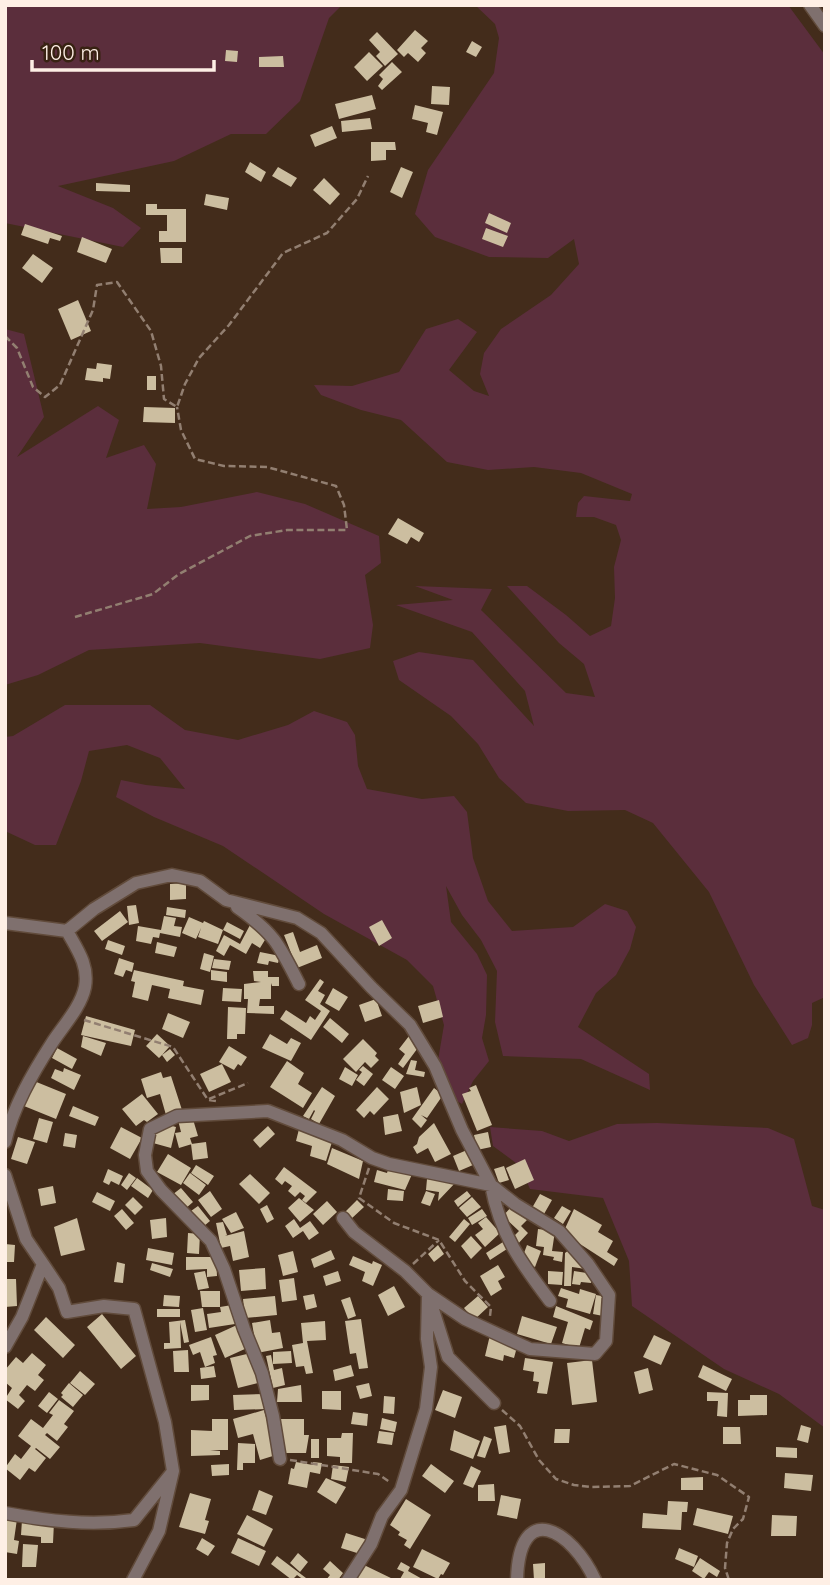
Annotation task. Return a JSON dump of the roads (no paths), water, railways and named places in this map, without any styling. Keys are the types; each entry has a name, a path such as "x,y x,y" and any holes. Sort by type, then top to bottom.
{"street":[{"path":"810,5 825,26"},
{"path":"5,923 67,931 94,909 136,883 172,875 200,881 262,925 279,944 299,984"},
{"path":"226,900 297,918 321,933 371,988 410,1025 435,1066 462,1130 491,1185 496,1214 518,1259 550,1301"},
{"path":"5,1142 9,1125 28,1084 71,1016 85,987 84,960 67,931"},
{"path":"280,1459 262,1373 224,1269 211,1241 161,1190 147,1171 145,1155 150,1129 177,1116 268,1111 342,1140 372,1158 389,1164 491,1185 515,1204 559,1231 588,1264 609,1295 606,1341 595,1354 530,1349 465,1319 428,1294 405,1270 354,1232 343,1219"},
{"path":"5,1175 26,1239 59,1288 67,1312 104,1306 134,1309 165,1422 173,1471 159,1531 133,1580"},
{"path":"7,1338 22,1317 43,1264"},
{"path":"428,1294 448,1357 494,1403"},
{"path":"348,1580 371,1544 382,1516 401,1490 426,1409 431,1367 427,1339 428,1294"},
{"path":"5,1513 71,1523 134,1520 173,1471"},
{"path":"517,1580 517,1560 523,1541 529,1533 541,1530 555,1533 573,1546 595,1580"}]}
